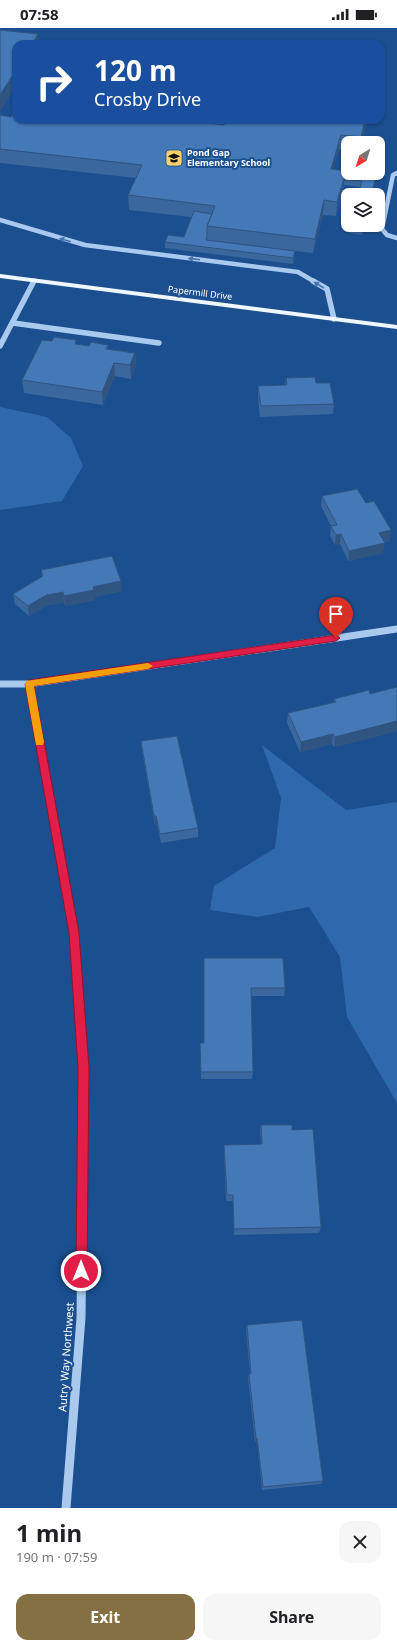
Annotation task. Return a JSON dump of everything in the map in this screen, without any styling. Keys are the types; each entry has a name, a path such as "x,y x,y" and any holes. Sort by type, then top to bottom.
{"main road":[{"name":"Papermill Drive","path":"0,276 397,327"}],"street":[{"path":"397,173 393,175 382,229 387,235 397,238"},
{"path":"0,220 85,245 298,272 327,289 334,319"},
{"path":"0,346 34,281"},
{"path":"12,323 159,343"},
{"path":"0,684 29,684 397,628"},
{"name":"Autry Way Northwest","path":"29,684 74,933 84,1068 81,1318 66,1508"}],"shaded area":[{"path":"0,407 47,417 71,438 83,466 62,501 0,510"},
{"path":"262,745 346,810 397,802 397,1103 347,1017 340,957 309,907 257,917 210,910 214,886 275,848 281,798"}],"building":[{"path":"0,30 38,34 34,40 12,40 12,76 0,95"},
{"path":"0,115 11,117 12,115 12,124 364,124 361,136 341,135 331,169 341,170 341,180 343,180 337,202 324,200 315,239 207,226 215,206 128,195 142,165 0,149"},
{"path":"354,180 375,180 373,188 360,188 362,181"},
{"path":"194,211 212,214 207,226 206,240 295,251 293,258 165,242 168,235 184,237"},
{"path":"54,337 76,340 75,344 89,346 91,342 108,345 106,349 135,353 130,365 114,363 102,392 22,380 42,340 52,341"},
{"path":"315,377 316,383 330,383 334,404 261,406 258,386 287,385 286,378"},
{"path":"357,489 366,503 374,501 391,530 379,533 385,543 349,551 341,534 336,535 331,526 337,525 322,496"},
{"path":"112,556 121,581 93,587 94,590 64,596 63,592 48,594 28,606 13,594 43,576 41,570"},
{"path":"397,687 397,721 335,737 333,734 301,742 288,713 336,702 334,699 369,690 370,694"},
{"path":"177,736 198,828 160,834 156,816 154,816 141,741"},
{"path":"204,958 283,958 285,988 251,988 253,1072 201,1072 200,1043 204,1043"},
{"path":"261,1125 292,1125 292,1130 313,1129 321,1227 234,1229 233,1195 227,1195 224,1145 262,1144"},
{"path":"302,1320 323,1481 263,1487 249,1374 251,1374 247,1325"}],"slow traffic":[{"path":"40,742 29,684 148,666"}],"place":[{"name":"Pond Gap Elementary School","path":"174,158"}],"route":[{"path":"81,1271 84,1068 74,933 29,684 336,638"}]}
